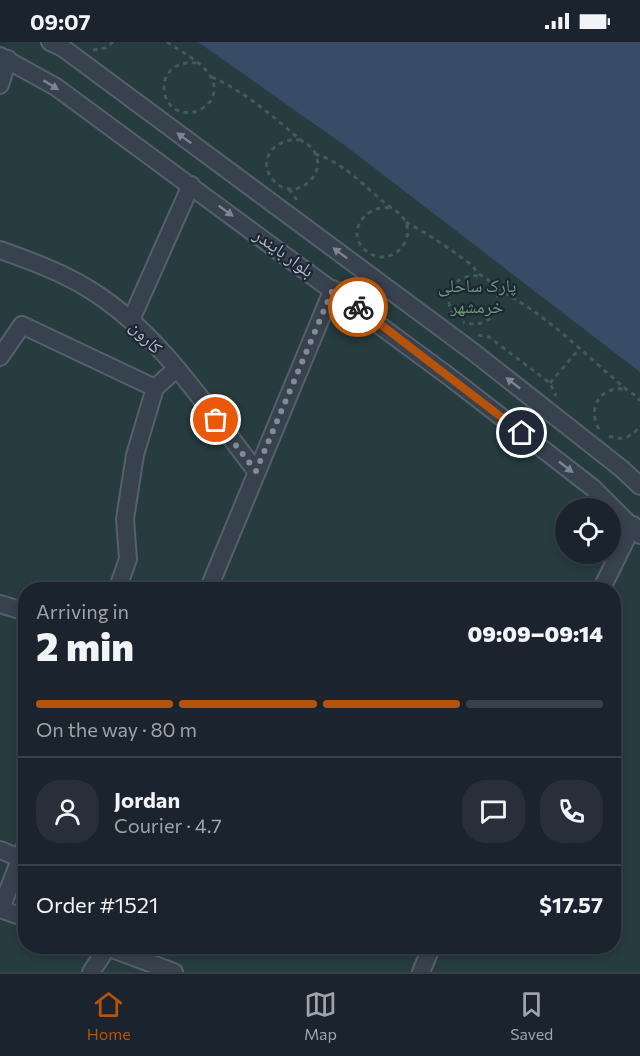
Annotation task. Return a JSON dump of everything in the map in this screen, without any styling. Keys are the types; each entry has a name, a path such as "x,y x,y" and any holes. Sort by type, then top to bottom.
{"street":[{"name":"بلوار بایندر","path":"50,42 72,55 472,351 622,469 640,486"},
{"name":"بلوار بایندر","path":"4,57 56,87 333,289 593,488 636,530"},
{"path":"0,85 4,57"},
{"path":"131,320 191,185"},
{"name":"کارون","path":"0,250 40,264 92,290 131,320 176,369 256,471"},
{"path":"211,582 333,289"},
{"path":"0,357 22,325 155,388"},
{"path":"120,582 128,559 125,519 135,455 155,388 176,369"},
{"path":"606,582 636,530"},
{"path":"0,604 18,610"},
{"path":"0,850 18,851"},
{"path":"18,864 1,909 18,915"},
{"path":"91,972 102,954"},
{"path":"125,954 174,972"},
{"path":"421,972 429,954"}],"path":[{"path":"92,50 105,48 113,42"},
{"path":"167,42 206,69 212,77 214,88 212,98 196,111 186,112 176,109 168,102 164,93 164,82 168,72 186,62 196,63"},
{"path":"212,77 228,84 286,127 309,145 315,154 317,164 315,174 309,183 300,188 289,189 279,186 267,169 267,159 272,149 280,142 290,139 300,140"},
{"path":"315,154 329,158 367,186 391,208 400,213 406,222 408,232 406,242 400,251 390,256 380,257 370,254 362,246 358,237 358,226 362,217 370,210 380,207 391,208"},
{"path":"406,222 471,265 496,289 524,305 640,401"},
{"path":"481,276 470,274 452,284 448,294 448,305 452,314 460,321 470,325 481,324 490,318 496,310 498,300 496,289"},
{"path":"470,325 471,334 489,337 550,383 557,400"},
{"path":"550,383 579,349"},
{"path":"598,428 594,419 594,408 598,399 606,392 616,388 626,390"},
{"path":"588,424 616,439 626,438 635,433 640,426"}],"green space":[{"name":"پارک ساحلی خرمشهر","path":"0,42 640,42 640,972 0,972"}],"water":[{"path":"198,42 640,42 640,372 347,147"}],"way so far":[{"path":"216,420 256,471 333,289 358,307"}],"route":[{"path":"358,307 522,433"}]}
